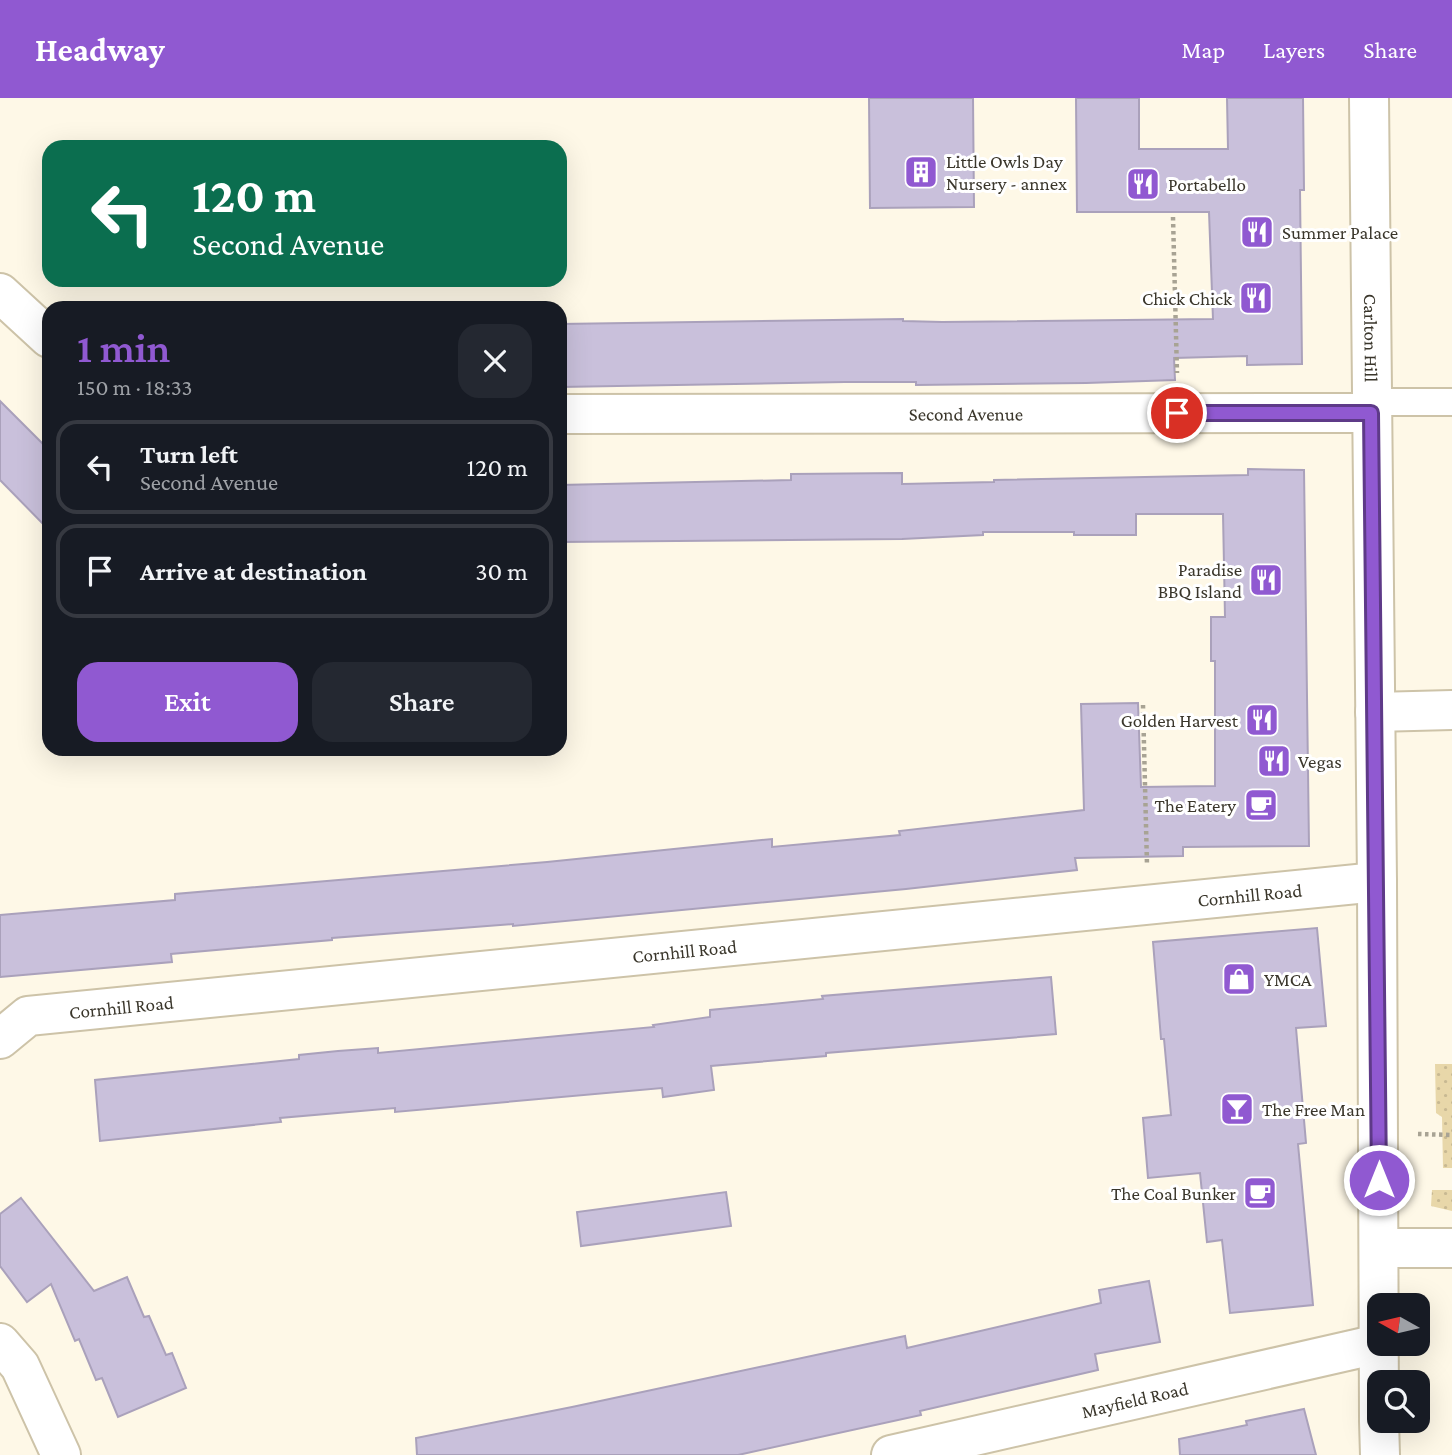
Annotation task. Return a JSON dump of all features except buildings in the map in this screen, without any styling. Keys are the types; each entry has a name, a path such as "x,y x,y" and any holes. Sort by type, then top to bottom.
{"street":[{"name":"Carlton Hill","path":"1369,98 1379,1293"},
{"path":"0,293 42,332"},
{"name":"Second Avenue","path":"567,414 1177,413 1371,408"},
{"path":"1374,712 1452,710"},
{"name":"Cornhill Road","path":"0,1039 28,1016 1377,882"},
{"path":"1379,1248 1452,1248"},
{"path":"0,1343 20,1366 61,1455"},
{"name":"Mayfield Road","path":"891,1455 1367,1347"},
{"name":"Carlton Hill","path":"1379,1433 1380,1455"}],"lane":[{"path":"1371,408 1452,402"}],"path":[{"path":"1173,216 1177,413"},
{"path":"1143,705 1148,905"}],"shaded area":[{"path":"1435,1064 1452,1064 1452,1168 1443,1168 1442,1117 1436,1113"},
{"path":"1432,1190 1452,1190 1452,1211 1431,1206"}],"place":[{"name":"Little Owls Day Nursery - annex","path":"921,172"},
{"name":"Portabello","path":"1143,184"},
{"name":"Summer Palace","path":"1257,232"},
{"name":"Chick Chick","path":"1256,298"},
{"name":"Paradise BBQ Island","path":"1266,580"},
{"name":"Golden Harvest","path":"1262,720"},
{"name":"Vegas","path":"1274,761"},
{"name":"The Eatery","path":"1261,805"},
{"name":"YMCA","path":"1239,979"},
{"name":"The Free Man","path":"1237,1109"},
{"name":"The Coal Bunker","path":"1260,1193"}],"route":[{"path":"1177,413 1371,413 1379,1180"}]}
